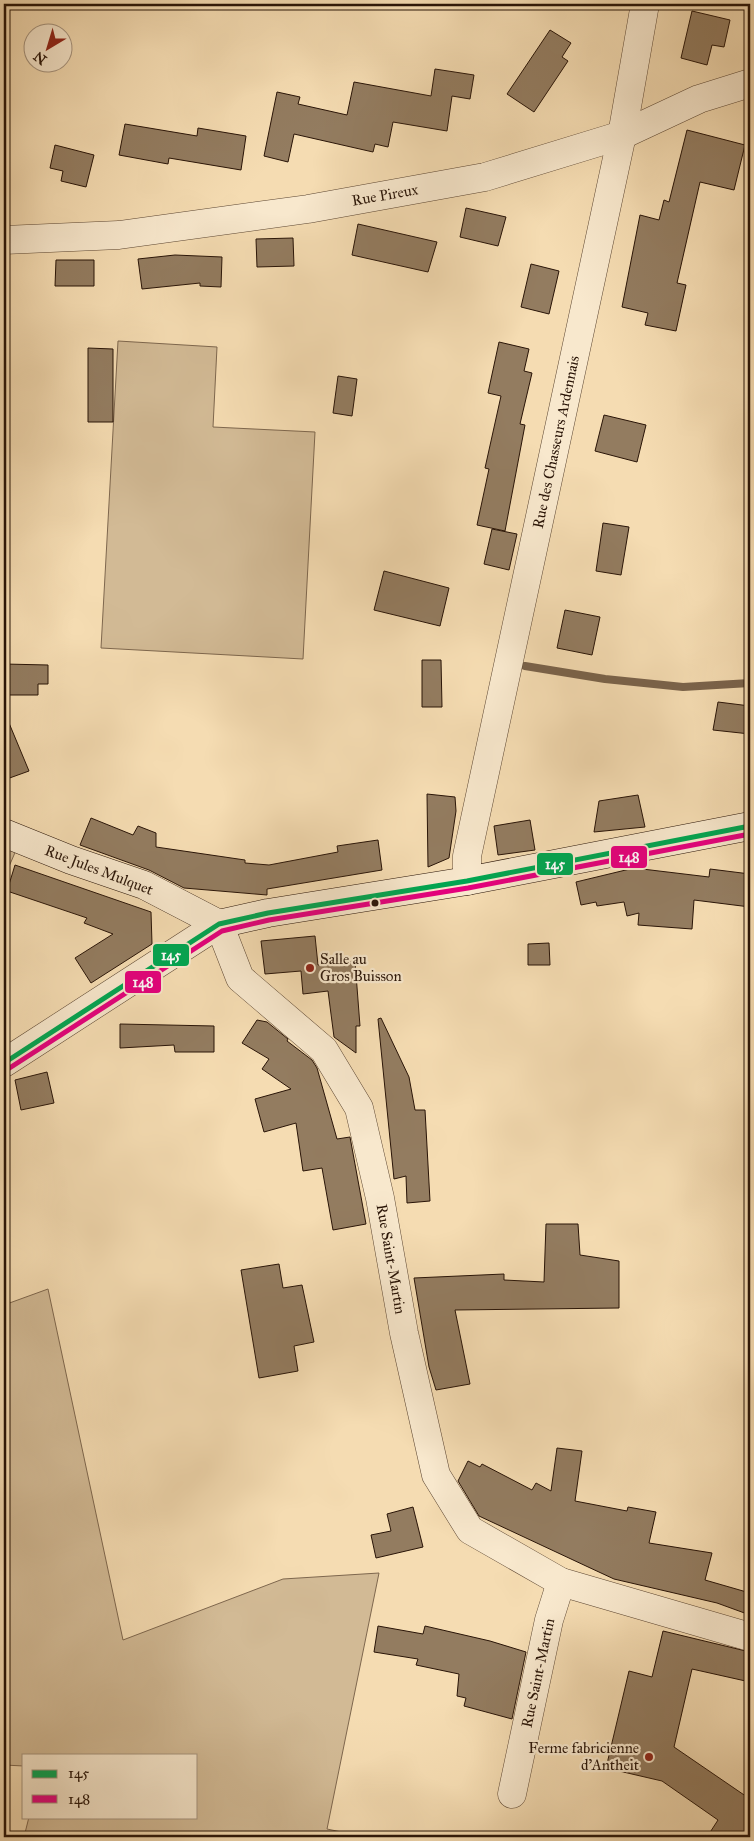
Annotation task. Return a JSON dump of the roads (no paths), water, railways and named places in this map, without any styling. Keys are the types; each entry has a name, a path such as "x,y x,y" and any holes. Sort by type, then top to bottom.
{"street":[{"name":"Rue des Chasseurs Ardennais","path":"467,881 467,856 622,134 645,4"},
{"name":"Rue Pireux","path":"4,240 119,235 308,209 485,177 622,134 699,99 750,84"},
{"path":"4,1063 219,924 467,881 750,826"},
{"name":"Rue Jules Mulquet","path":"4,833 71,860 144,885 219,924"},
{"name":"Rue Saint-Martin","path":"219,924 240,978 324,1050 359,1108 380,1198 404,1333 436,1475 470,1530 561,1582 750,1637"},
{"name":"Rue Saint-Martin","path":"512,1794 549,1620 561,1582"}],"waterway":[{"path":"525,666 605,679 683,687 750,683"}],"place":[{"name":"Salle au Gros Buisson","path":"310,968"},
{"name":"Ferme fabricienne d'Antheit","path":"649,1757"}]}
